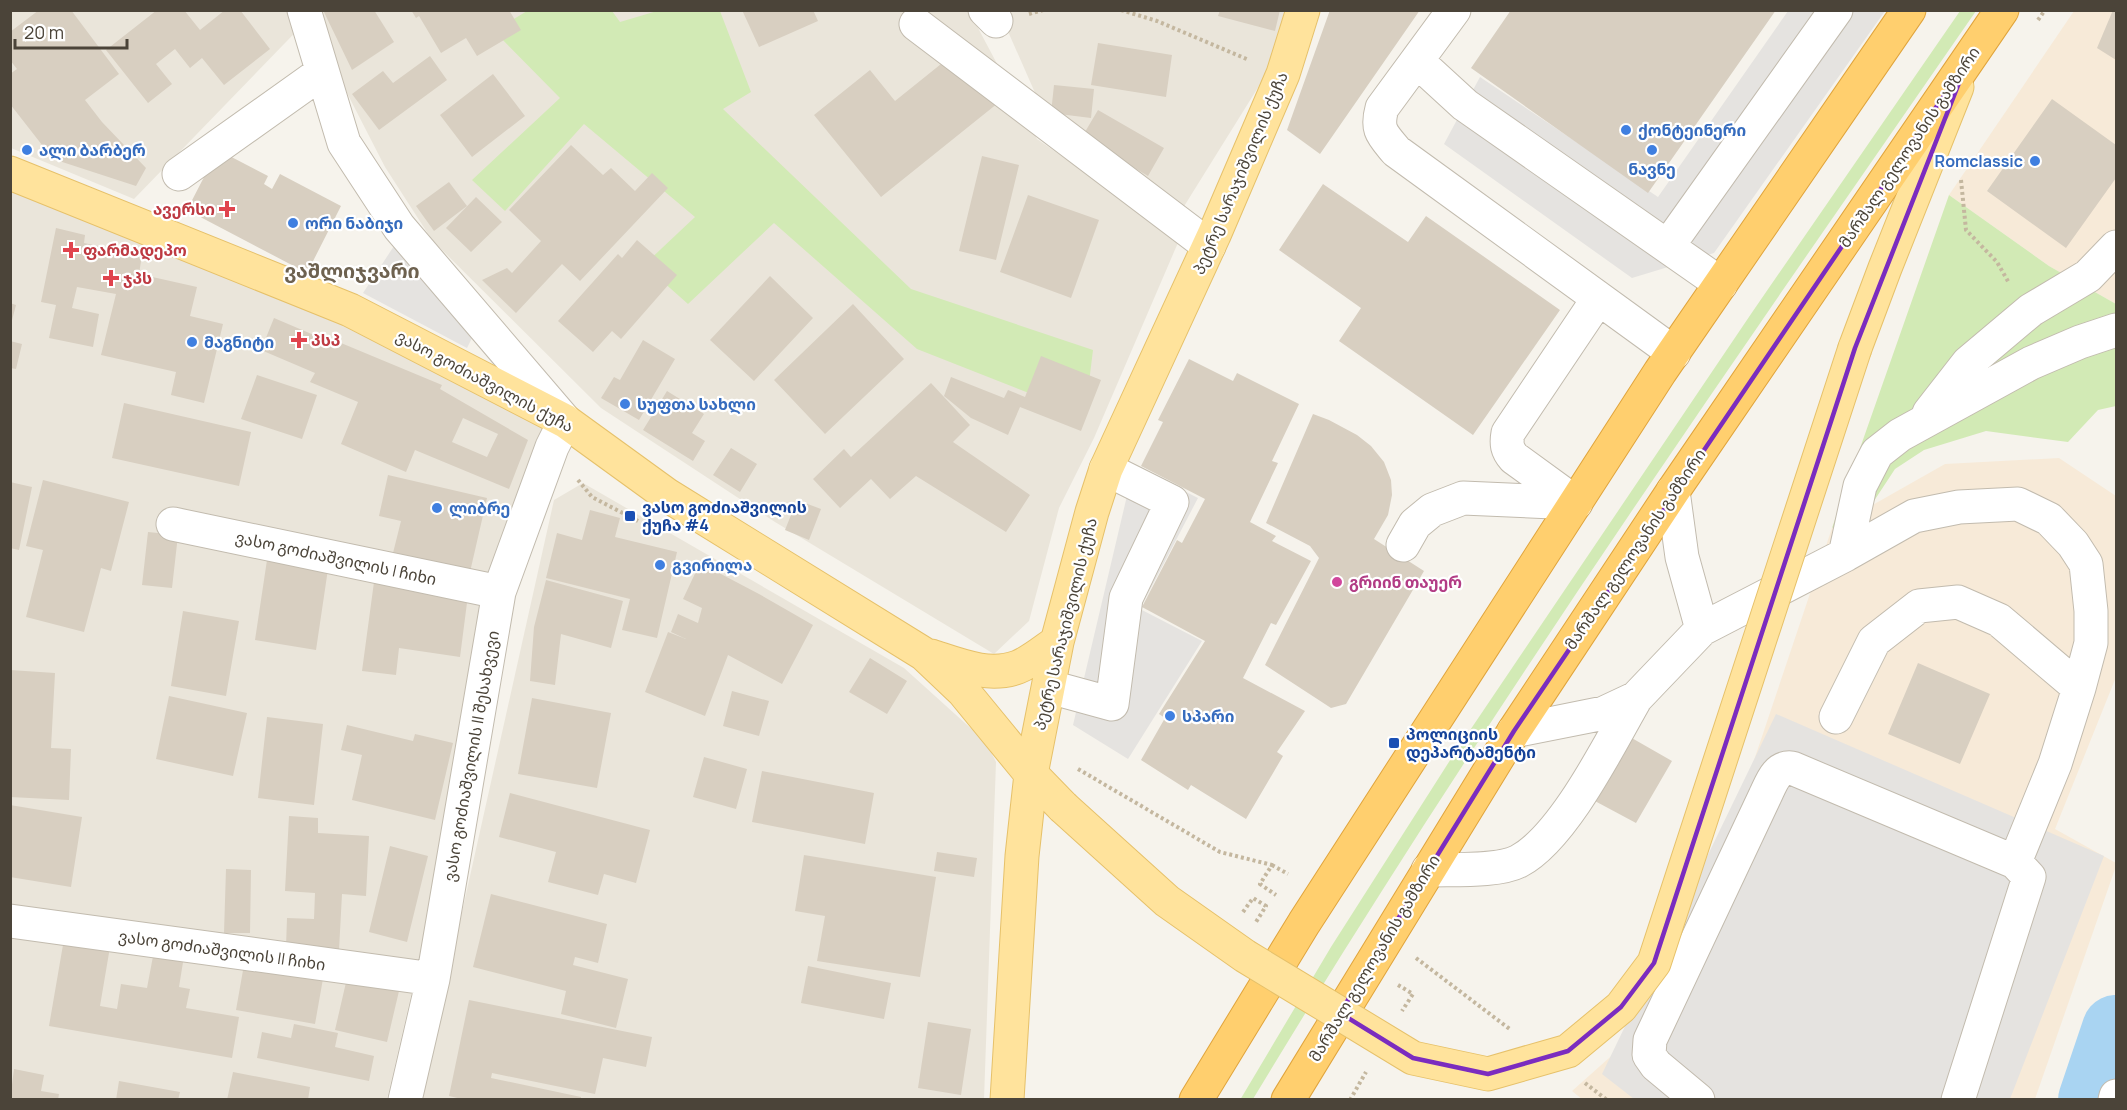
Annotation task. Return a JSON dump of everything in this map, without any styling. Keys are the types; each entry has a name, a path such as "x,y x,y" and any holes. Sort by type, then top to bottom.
{"highway":[{"path":"1196,1100 1311,914 1674,353 1909,10"},
{"name":"მარშალ გელოვანის გამზირი","path":"1288,1100 1514,731 1673,491 2002,10"}],"main road":[{"name":"პეტრე სარაჯიშვილის ქუჩა","path":"1007,1100 1022,856 1031,774 1050,687 1057,642 1092,512 1107,469 1209,246 1283,74 1303,10"},
{"name":"ვასო გოძიაშვილის ქუჩა","path":"10,173 350,310 565,421 667,495 924,654 963,691 1031,774 1063,807 1167,901 1245,956 1413,1058 1488,1074 1568,1051 1621,1007 1654,963 1855,348 1968,60"},
{"name":"ვასო გოძიაშვილის ქუჩა","path":"924,654 972,669 1000,672 1019,667 1057,642"}],"street":[{"path":"304,10 321,73 344,143 399,227 565,421"},
{"path":"1454,10 1382,108 1378,122 1383,136 1396,151 1674,353"},
{"path":"1668,246 1836,10"},
{"path":"916,24 1209,246"},
{"path":"1417,61 1465,105 1721,284"},
{"path":"179,174 321,73"},
{"path":"1920,423 1968,363 2031,310 2088,276 2116,247"},
{"path":"1576,503 1515,458 1508,451 1506,441 1508,433 1598,299"},
{"path":"1845,555 1860,486 1877,453 1920,423 2031,363 2080,342 2116,330"},
{"name":"ვასო გოძიაშვილის II შესახვევი","path":"405,1100 433,979 499,592 552,447 565,421"},
{"path":"1050,687 1112,704 1126,597 1172,502 1107,469"},
{"path":"1673,491 1682,557 1702,629"},
{"path":"1403,545 1415,524 1432,510 1463,498 1576,503"},
{"path":"1428,870 1499,867 1519,861 1541,844 1568,813 1636,698 1702,629 1845,555 1914,516 1959,507 2018,504 2049,519 2073,544 2086,564 2091,611 2091,643 2055,764 2015,861"},
{"name":"ვასო გოძიაშვილის I ჩიხი","path":"173,524 499,592"},
{"path":"1836,717 1874,641 1919,606 1958,602 1999,620 2079,688"},
{"path":"1514,731 1604,712 1636,698"},
{"path":"1698,1100 1656,1065 1649,1055 1650,1040 1778,771 1785,767 2015,861 2029,877 1958,1100"},
{"name":"ვასო გოძიაშვილის II ჩიხი","path":"10,921 433,979"}],"path":[{"path":"1121,10 1157,21 1283,74"},
{"path":"1960,178 1966,230 1996,262 2019,298 2022,318"},
{"path":"1078,768 1220,852 1272,865 1288,874"},
{"path":"1272,865 1260,884 1276,895"},
{"path":"1411,954 1513,1031"},
{"path":"1350,1100 1366,1072"},
{"path":"1584,1082 1607,1100"}],"highlighted area":[{"path":"1968,60 1855,348 1654,963 1621,1007 1568,1051 1488,1074 1413,1058 1340,1013 1514,731"}],"shaded area":[{"path":"10,11 316,11 134,199 11,148"},
{"path":"316,11 969,11 1037,139 1180,238 1094,438 1059,508 1029,621 994,654 775,522 601,408 432,240 385,167 347,93"},
{"path":"999,11 1285,11 1272,65 1183,208 1047,120"},
{"path":"1788,11 1885,11 1714,253 1632,278 1444,144 1480,77 1658,197"},
{"path":"2074,11 2116,11 2116,304 2049,266 1949,195"},
{"path":"10,187 338,316 544,421 387,1099 11,1099"},
{"path":"394,246 476,330 467,348 363,293"},
{"path":"2059,458 2116,496 2116,677 2055,829 2116,863 2116,866 2035,1099 1583,1100 1572,1091 1655,1017 1691,948 1832,528 1945,464"},
{"path":"1134,466 1198,498 1140,609 1202,641 1128,759 1073,725"},
{"path":"583,483 904,668 986,742 996,762 984,1099 420,1100 554,500"},
{"path":"1776,714 2104,856 2010,1099 1634,1099 1602,1074"}],"green space":[{"path":"527,11 612,11 620,22 657,11 720,11 751,92 723,109 911,289 1093,350 1085,415 917,349 774,223 688,304 644,265 695,217 584,124 505,211 472,180 560,98 494,31"},
{"path":"1960,11 1976,11 1698,414 1515,685 1338,960 1253,1099 1240,1100 1331,947 1454,754 1753,311"},
{"path":"1949,195 2049,266 2116,304 2116,406 2098,410 2068,442 1986,431 1924,450 1895,469 1870,507 1832,528"}],"building":[{"path":"39,10 71,10 119,74 85,100 102,122 146,168 136,186 53,159 10,104 10,74 17,69 10,60 10,32"},
{"path":"157,10 184,10 200,30 225,10 240,10 270,49 224,85 202,58 190,68 175,49 156,64 172,84 148,103 106,50"},
{"path":"323,10 374,10 394,42 352,70"},
{"path":"411,10 509,10 521,30 477,56 466,38 441,53 419,16 416,18"},
{"path":"742,10 813,10 818,21 759,47"},
{"path":"1220,10 1280,10 1275,31 1218,16"},
{"path":"1330,10 1420,10 1320,154 1287,130"},
{"name":"ქონტეინერი","path":"1511,10 1776,10 1648,193 1471,68"},
{"path":"2113,10 2116,10 2116,60 2097,48"},
{"path":"1098,43 1172,55 1166,97 1091,85"},
{"path":"430,56 447,80 379,130 352,94 383,71 393,83"},
{"path":"946,60 998,103 881,197 814,115 870,70 895,101"},
{"path":"493,74 525,116 472,157 440,115"},
{"path":"1054,85 1094,89 1091,118 1051,113"},
{"path":"2052,99 2116,145 2116,178 2066,248 1987,191"},
{"path":"1098,110 1164,148 1148,176 1082,137"},
{"path":"571,145 603,175 611,168 635,191 652,173 668,188 580,281 562,264 516,313 482,280 507,268 512,273 541,241 509,210"},
{"path":"218,150 268,176 264,184 272,189 280,174 341,206 307,273 187,210"},
{"path":"982,156 1019,165 996,260 959,251"},
{"path":"449,182 467,206 434,231 416,206"},
{"path":"1323,184 1408,242 1426,216 1560,310 1473,435 1339,341 1361,308 1279,250"},
{"path":"1028,195 1099,220 1071,298 1000,272"},
{"path":"476,197 502,222 471,252 446,228"},
{"path":"56,228 85,235 84,243 142,255 139,274 197,287 190,316 223,324 204,403 171,395 176,372 101,355 116,294 77,287 72,308 99,314 93,347 49,338 56,305 41,302"},
{"path":"637,240 677,275 621,339 612,331 593,352 558,321 618,254 622,258"},
{"path":"770,276 813,318 754,381 710,340"},
{"path":"10,303 16,305 11,324 10,324"},
{"path":"853,304 904,359 825,434 774,380"},
{"path":"274,318 442,385 440,389 528,440 509,489 415,450 406,472 341,444 358,402 310,382 315,373 261,350","holes":["463,418 498,434 487,457 452,442"]},
{"path":"643,340 675,359 639,420 601,398 614,377 620,380"},
{"path":"10,341 22,344 16,369 10,368"},
{"path":"1041,356 1101,380 1081,431 1020,407 1008,435 971,418 944,396 951,377 1004,398 1008,390 1025,397"},
{"path":"1189,359 1233,381 1237,373 1299,404 1272,461 1278,463 1250,522 1276,536 1272,541 1311,561 1276,625 1271,623 1243,678 1305,711 1277,752 1283,756 1246,819 1191,785 1188,790 1141,760 1165,718 1159,714 1205,641 1142,607 1177,540 1182,543 1205,499 1141,466 1163,422 1158,420"},
{"path":"257,375 317,395 302,439 241,419"},
{"path":"931,383 970,425 953,442 1030,495 1006,532 916,476 890,499 871,479 840,508 813,479 844,449 851,457"},
{"path":"667,391 704,414 692,433 705,441 693,461 643,430"},
{"path":"124,403 251,432 239,486 112,458"},
{"path":"1313,414 1357,435 1371,446 1384,462 1391,480 1392,495 1388,515 1374,539 1424,571 1346,704 1331,708 1265,665 1319,558 1310,546 1266,523"},
{"path":"731,448 757,464 740,492 713,475"},
{"path":"388,475 487,498 470,572 393,553 401,521 379,516"},
{"path":"43,480 129,502 111,571 101,568 84,632 26,617 43,550 26,546"},
{"path":"10,482 32,487 19,550 10,548"},
{"path":"797,500 821,509 809,540 785,530"},
{"path":"590,510 620,518 615,537 677,552 657,638 622,630 630,599 546,578 557,533 582,540"},
{"path":"148,532 178,535 172,588 142,585"},
{"path":"267,560 328,569 316,650 255,640"},
{"path":"700,563 813,625 782,684 728,655 705,716 645,692 668,632 686,639 671,632 678,614 698,623 702,608 683,599"},
{"path":"546,580 623,601 611,648 561,634 555,685 530,681 534,627"},
{"path":"374,582 468,595 460,657 399,648 396,675 362,671"},
{"path":"183,611 239,621 226,696 171,686"},
{"path":"870,658 907,681 887,714 849,692"},
{"path":"1918,663 1990,694 1960,764 1888,734"},
{"path":"10,670 55,673 51,748 71,749 69,800 10,797"},
{"path":"732,691 769,701 759,736 723,726"},
{"path":"169,696 247,713 233,776 156,759"},
{"path":"532,698 611,713 597,788 518,774"},
{"path":"267,717 323,724 314,805 258,798"},
{"path":"347,725 413,741 415,734 453,743 435,820 352,800 362,755 341,750"},
{"path":"1630,737 1672,761 1636,823 1593,800"},
{"path":"704,757 747,769 736,809 693,797"},
{"path":"762,771 874,793 865,844 752,822"},
{"path":"510,793 650,830 636,883 604,874 598,895 548,882 556,852 499,837"},
{"path":"10,805 82,817 71,887 10,877"},
{"path":"289,816 318,818 318,833 369,836 366,896 342,894 339,950 286,947 287,918 314,919 315,893 285,891"},
{"path":"390,846 428,856 407,942 369,932"},
{"path":"937,852 977,858 974,877 934,871"},
{"path":"804,855 936,877 920,977 817,961 825,916 795,911"},
{"path":"226,869 251,870 250,933 224,933"},
{"path":"491,894 607,924 598,963 575,957 573,965 628,979 616,1028 561,1014 566,991 473,967"},
{"path":"64,939 110,947 100,1006 117,1009 121,984 147,988 154,951 184,956 179,987 190,989 186,1008 239,1017 232,1058 49,1026"},
{"path":"245,959 324,973 315,1024 236,1010"},
{"path":"808,966 891,983 884,1019 801,1003"},
{"path":"347,978 399,991 387,1042 335,1030"},
{"path":"469,1000 652,1037 646,1067 603,1058 595,1094 492,1073 491,1078 581,1097 581,1100 466,1100 449,1096"},
{"path":"928,1022 971,1029 961,1095 918,1088"},
{"path":"294,1024 338,1033 335,1047 374,1056 369,1081 257,1058 262,1032 291,1038"},
{"path":"14,1069 44,1075 41,1091 59,1094 58,1100 10,1100"},
{"path":"233,1072 310,1087 308,1100 227,1100"},
{"path":"119,1081 180,1092 178,1100 116,1100"}],"waterway":[{"path":"2092,1100 2116,1029"}],"place":[{"name":"ქონტეინერი","path":"1626,130"},
{"name":"ალი ბარბერ","path":"27,150"},
{"name":"ნავნე","path":"1652,150"},
{"name":"Romclassic","path":"2035,161"},
{"name":"ავერსი","path":"227,209"},
{"name":"ორი ნაბიჯი","path":"293,223"},
{"name":"ფარმადეპო","path":"71,250"},
{"name":"ჯპს","path":"111,278"},
{"name":"პსპ","path":"299,340"},
{"name":"მაგნიტი","path":"192,342"},
{"name":"სუფთა სახლი","path":"625,404"},
{"name":"ლიბრე","path":"437,508"},
{"name":"ვასო გოძიაშვილის ქუჩა #4","path":"630,516"},
{"name":"გვირილა","path":"660,565"},
{"name":"გრიინ თაუერ","path":"1337,582"},
{"name":"სპარი","path":"1170,716"},
{"name":"პოლიციის დეპარტამენტი","path":"1394,743"}],"district":[{"name":"ვაშლიჯვარი","path":"352,271"}]}
